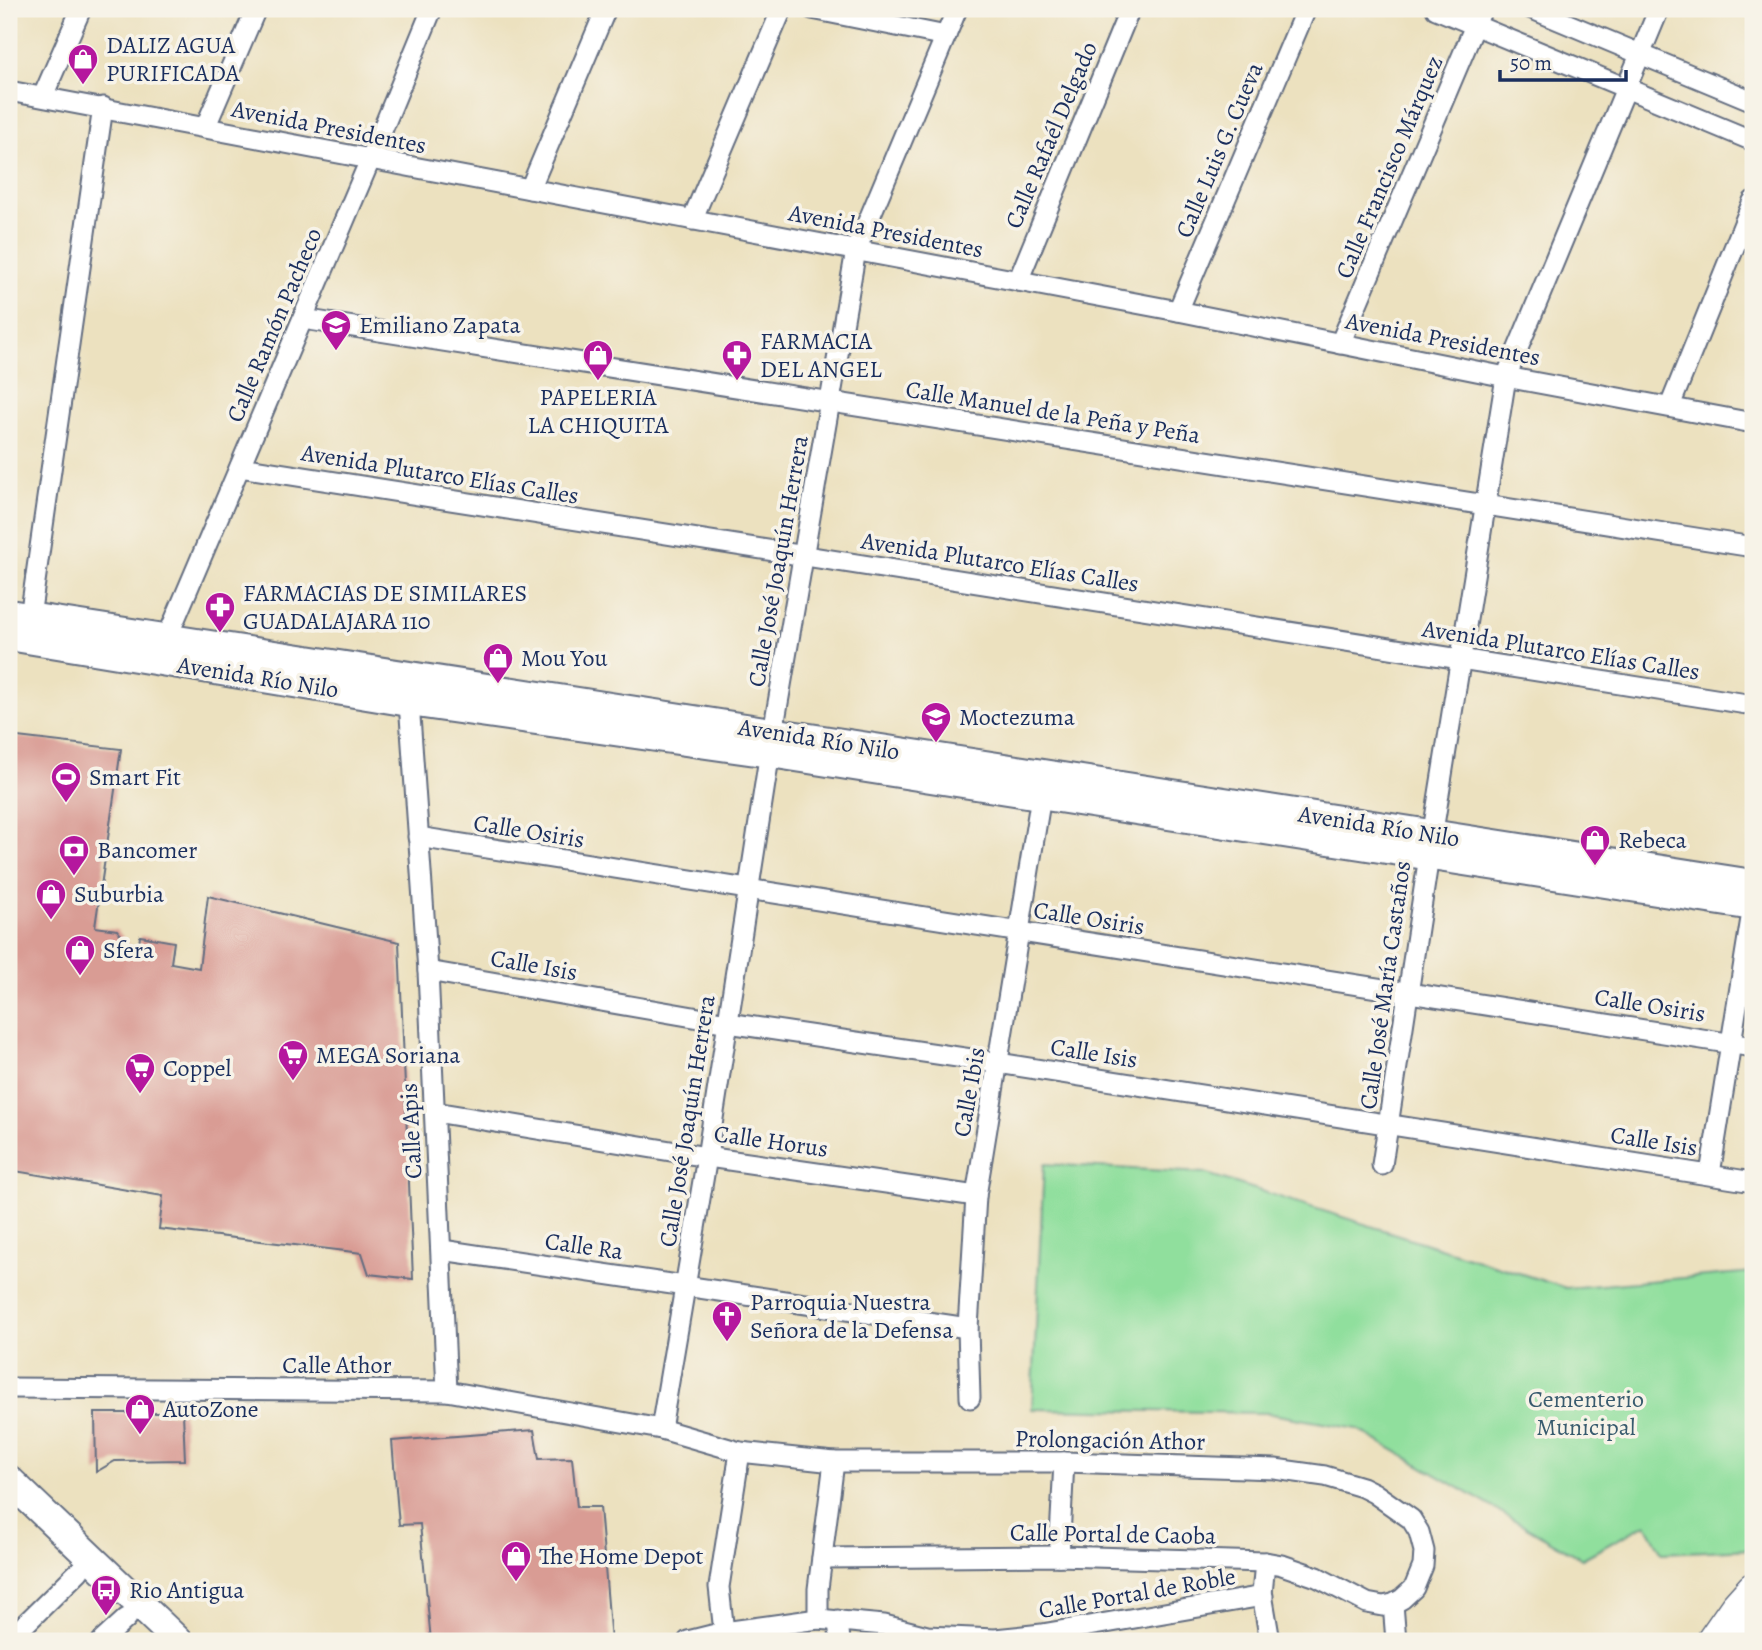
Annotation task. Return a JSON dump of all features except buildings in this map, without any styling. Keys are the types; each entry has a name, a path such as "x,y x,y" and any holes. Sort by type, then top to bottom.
{"main road":[{"name":"Avenida Río Nilo","path":"19,615 409,702 772,743 1041,796 1753,884"},
{"name":"Avenida Río Nilo","path":"9,636 164,649 772,743 1430,845 1753,906"},
{"path":"9,1480 178,1641"},
{"path":"9,1503 151,1641"},
{"path":"1738,1634 1753,1589"}],"street":[{"path":"43,96 81,9"},
{"path":"205,128 256,9"},
{"name":"Calle Ramón Pacheco","path":"164,649 432,9"},
{"path":"530,189 606,9"},
{"path":"692,219 782,9"},
{"path":"812,9 946,36"},
{"name":"Calle José Joaquín Herrera","path":"661,1429 772,743 856,250 957,9"},
{"name":"Calle Rafaél Delgado","path":"1017,281 1130,9"},
{"name":"Calle Luis G. Cueva","path":"1178,311 1306,9"},
{"path":"1436,9 1479,17 1626,88 1753,141"},
{"path":"1532,9 1753,101"},
{"name":"Calle José María Castaños","path":"1382,1165 1430,845 1506,377 1659,9"},
{"name":"Calle Francisco Márquez","path":"1340,344 1479,17"},
{"name":"Avenida Presidentes","path":"9,91 1178,311 1753,423"},
{"path":"19,615 103,107"},
{"path":"1670,406 1753,201"},
{"name":"Calle Manuel de la Peña y Peña","path":"303,319 1753,547"},
{"name":"Avenida Plutarco Elías Calles","path":"240,467 1753,705"},
{"name":"Calle Apis","path":"409,702 428,971 447,1391"},
{"name":"Calle Ibis","path":"970,1398 968,1328 976,1196 1041,796"},
{"name":"Calle Osiris","path":"418,838 1753,1047"},
{"path":"1710,1174 1753,906"},
{"name":"Calle Isis","path":"428,971 728,1023 1753,1182"},
{"name":"Calle Horus","path":"435,1112 707,1157 976,1196"},
{"name":"Calle Ra","path":"442,1250 968,1328"},
{"name":"Calle Athor","path":"9,1388 447,1391 661,1429"},
{"name":"Prolongación Athor","path":"661,1429 740,1452 834,1462 1064,1462 1275,1469 1325,1476 1362,1487 1416,1525 1424,1557 1419,1577 1413,1588 1392,1604"},
{"path":"724,1632 719,1587 740,1452"},
{"path":"818,1619 818,1589 834,1462"},
{"path":"1059,1556 1064,1462"},
{"name":"Calle Portal de Caoba","path":"822,1558 1059,1556 1265,1562 1317,1577 1367,1603 1383,1606 1392,1604"},
{"path":"1265,1562 1263,1596 1270,1641"},
{"path":"9,1640 79,1571"},
{"name":"Calle Portal de Roble","path":"688,1641 724,1632 818,1619 884,1625 927,1636 995,1639 1042,1634 1263,1596"},
{"path":"1392,1604 1396,1641"},
{"path":"102,1641 127,1618"},
{"path":"838,1620 840,1641"}],"green space":[{"name":"Cementerio Municipal","path":"1044,1164 1204,1173 1566,1288 1753,1272 1753,1549 1662,1553 1646,1524 1582,1559 1357,1429 1266,1413 1032,1409"}],"place":[{"name":"DALIZ AGUA PURIFICADA","path":"83,86"},
{"name":"Emiliano Zapata","path":"336,352"},
{"name":"PAPELERIA LA CHIQUITA","path":"598,382"},
{"name":"FARMACIA DEL ANGEL","path":"737,382"},
{"name":"FARMACIAS DE SIMILARES GUADALAJARA 110","path":"220,634"},
{"name":"Mou You","path":"498,685"},
{"name":"Moctezuma","path":"936,744"},
{"name":"Smart Fit","path":"66,804"},
{"name":"Rebeca","path":"1595,867"},
{"name":"Bancomer","path":"74,877"},
{"name":"Suburbia","path":"51,921"},
{"name":"Sfera","path":"80,977"},
{"name":"MEGA Soriana","path":"293,1082"},
{"name":"Coppel","path":"140,1095"},
{"name":"Parroquia Nuestra Señora de la Defensa","path":"727,1343"},
{"name":"AutoZone","path":"140,1436"},
{"name":"The Home Depot","path":"516,1583"},
{"name":"Rio Antigua","path":"106,1617"}]}
